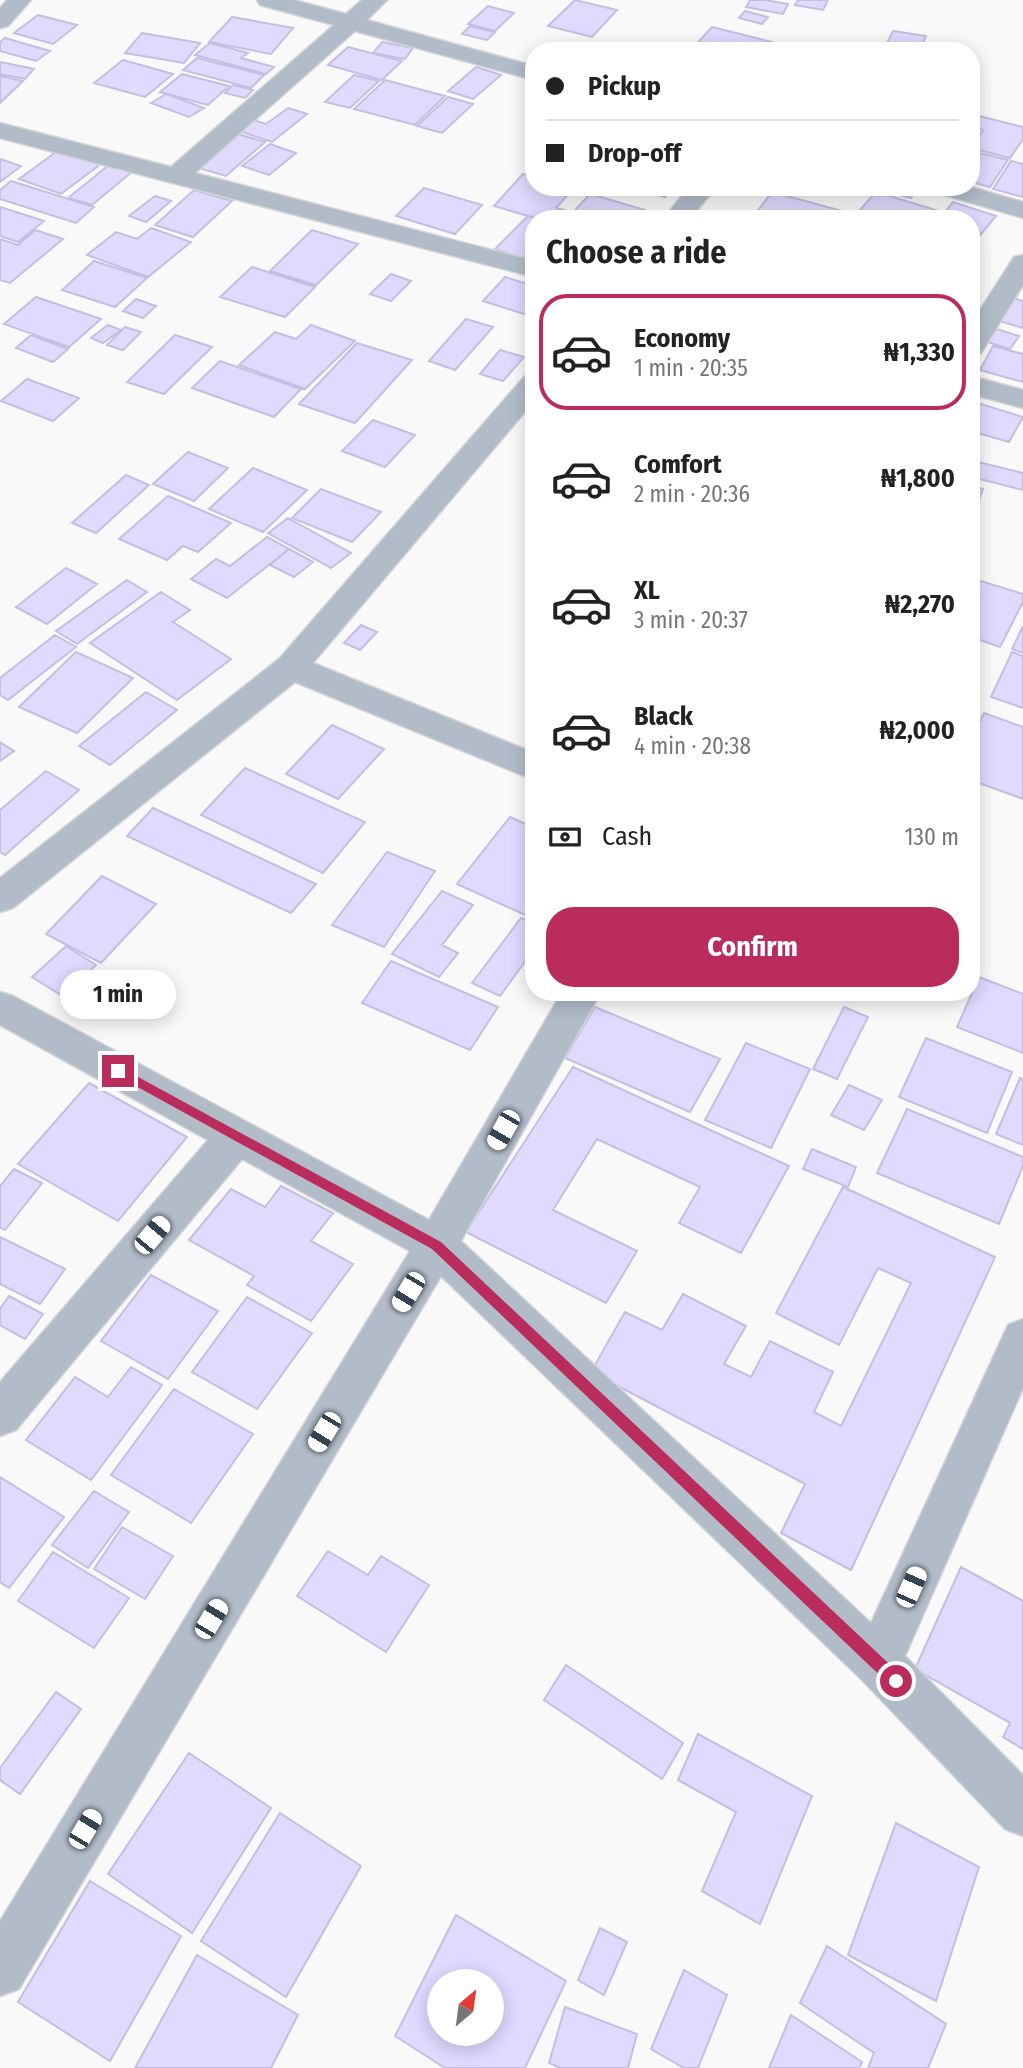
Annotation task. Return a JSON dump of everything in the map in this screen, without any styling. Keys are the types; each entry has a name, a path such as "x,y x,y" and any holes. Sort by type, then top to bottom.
{"street":[{"path":"268,0 525,71"},
{"path":"176,176 376,0"},
{"path":"0,130 525,267"},
{"path":"684,210 695,196"},
{"path":"974,196 1023,210"},
{"path":"980,332 1023,263"},
{"path":"980,388 1023,399"},
{"path":"0,898 291,667 525,394"},
{"path":"291,667 525,762"},
{"path":"0,1970 437,1245 577,1001"},
{"path":"0,1007 437,1245 878,1662 1023,1811"},
{"path":"0,1415 237,1135"},
{"path":"878,1662 1023,1339"}],"building":[{"path":"575,0 617,10 592,37 548,26"},
{"path":"750,0 788,4 783,14 746,7"},
{"path":"798,0 828,0 823,10 795,5"},
{"path":"488,6 514,13 495,31 468,24"},
{"path":"745,11 768,17 762,24 739,18"},
{"path":"38,15 77,25 53,44 14,33"},
{"path":"232,17 293,28 271,54 209,42"},
{"path":"470,26 495,32 487,40 462,34"},
{"path":"712,27 772,42 698,42"},
{"path":"893,31 926,36 923,42 888,42"},
{"path":"142,33 200,43 184,63 125,53"},
{"path":"5,38 50,51 36,61 0,51 0,42"},
{"path":"382,42 413,48 405,59 373,53"},
{"path":"210,43 248,53 241,58 274,67 266,74 195,55"},
{"path":"348,47 402,61 382,80 328,65"},
{"path":"197,58 264,75 251,88 183,70"},
{"path":"123,60 173,74 145,97 94,83"},
{"path":"0,62 34,69 25,79 0,74"},
{"path":"476,67 501,75 473,99 448,91"},
{"path":"182,74 229,86 208,105 160,92"},
{"path":"354,75 379,81 350,108 325,102"},
{"path":"0,76 23,81 0,103"},
{"path":"385,80 445,96 415,125 354,109"},
{"path":"233,85 253,90 245,98 225,93"},
{"path":"166,94 204,108 189,117 151,103"},
{"path":"448,97 473,104 442,133 417,126"},
{"path":"288,108 307,114 272,142 239,131 253,120 266,124"},
{"path":"980,116 1023,127 1023,139 1010,158 980,150 980,134 983,130 980,129"},
{"path":"238,134 265,142 226,176 199,168"},
{"path":"270,144 296,153 269,175 242,166"},
{"path":"60,149 102,163 61,194 19,179"},
{"path":"980,153 1008,160 990,187 980,184"},
{"path":"0,159 21,166 0,182"},
{"path":"1011,161 1023,164 1023,197 993,189"},
{"path":"110,164 133,171 92,205 68,198"},
{"path":"523,174 525,196 567,196 556,208 564,210 525,210 525,215 494,206"},
{"path":"11,181 94,207 76,223 0,199 0,190"},
{"path":"424,188 482,205 455,234 396,216"},
{"path":"194,190 232,201 193,237 155,225"},
{"path":"155,196 171,201 146,222 129,216"},
{"path":"588,196 597,196 645,210 575,210"},
{"path":"769,196 787,196 839,210 758,210"},
{"path":"872,196 889,196 936,210 860,210"},
{"path":"953,202 978,210 946,210"},
{"path":"0,207 44,221 18,242 0,236"},
{"path":"980,211 996,216 980,235"},
{"path":"525,219 523,259 495,249"},
{"path":"151,228 191,242 148,277 87,255 116,232 137,239"},
{"path":"35,230 63,239 10,283 0,280 0,239 18,245"},
{"path":"312,230 358,244 316,285 270,271"},
{"path":"94,261 147,278 115,307 62,290"},
{"path":"252,267 315,287 285,317 220,297"},
{"path":"391,274 411,281 391,301 370,294"},
{"path":"505,277 525,283 525,314 483,301"},
{"path":"1007,296 1023,301 1023,328 992,319"},
{"path":"36,297 101,319 69,347 4,324"},
{"path":"136,299 156,306 143,318 123,311"},
{"path":"466,319 493,327 455,370 429,361"},
{"path":"108,325 121,330 103,343 91,338"},
{"path":"311,325 355,341 305,389 239,365 275,332 296,339"},
{"path":"987,326 1019,336 1010,349 980,340"},
{"path":"125,327 141,332 123,350 107,345"},
{"path":"31,335 68,349 53,362 16,348"},
{"path":"175,335 212,347 164,394 127,382"},
{"path":"357,343 412,360 355,423 299,404"},
{"path":"993,346 1023,354 1023,382 980,370"},
{"path":"500,350 524,357 503,381 480,374"},
{"path":"220,361 301,389 274,417 192,388"},
{"path":"27,379 79,398 53,421 1,401"},
{"path":"980,404 1023,417 1009,442 980,434"},
{"path":"373,420 415,435 385,467 342,451"},
{"path":"188,452 228,468 194,501 153,484"},
{"path":"980,462 1023,473 1023,490 980,479"},
{"path":"253,468 307,490 263,532 209,509"},
{"path":"126,475 149,485 96,533 72,523"},
{"path":"321,489 381,512 352,542 292,518"},
{"path":"168,496 231,523 198,552 183,546 167,560 119,539"},
{"path":"288,518 351,553 331,568 268,533"},
{"path":"267,537 289,549 227,598 191,579 216,559 230,566"},
{"path":"289,549 313,562 294,577 270,565"},
{"path":"66,568 97,584 47,624 16,607"},
{"path":"127,580 147,592 77,644 56,631"},
{"path":"980,581 1023,594 1023,602 1000,647 980,640"},
{"path":"161,592 190,610 173,622 231,659 177,700 90,643"},
{"path":"361,625 377,632 360,650 344,643"},
{"path":"1023,626 1023,653 1012,649"},
{"path":"55,635 76,647 8,700 0,695 0,678"},
{"path":"76,652 133,678 77,733 19,707"},
{"path":"1012,652 1023,656 1023,708 991,697"},
{"path":"146,692 177,710 110,765 79,746"},
{"path":"984,713 1023,727 1023,799 980,783 980,721"},
{"path":"332,725 384,749 338,799 286,774"},
{"path":"0,742 14,751 0,761"},
{"path":"245,768 365,822 323,873 201,815"},
{"path":"46,771 79,790 5,855 0,852 0,810"},
{"path":"153,808 316,884 291,913 127,836"},
{"path":"510,817 525,824 525,915 457,884"},
{"path":"387,852 435,871 384,947 332,925"},
{"path":"102,876 156,904 101,963 46,934"},
{"path":"442,891 473,905 442,945 458,953 439,977 392,954"},
{"path":"521,918 525,920 525,961 500,996 472,983"},
{"path":"66,946 96,965 64,997 32,977"},
{"path":"391,961 498,1007 470,1050 362,1003"},
{"path":"980,977 1023,994 1023,1053 957,1027 968,1001 980,1001"},
{"path":"595,1007 720,1059 690,1112 565,1058"},
{"path":"844,1007 868,1017 837,1079 813,1069"},
{"path":"926,1038 1012,1072 987,1133 899,1097"},
{"path":"746,1043 810,1069 771,1148 705,1120"},
{"path":"573,1067 789,1166 741,1253 679,1223 700,1187 597,1139 553,1210 637,1251 606,1303 466,1232"},
{"path":"1020,1078 1023,1079 1023,1145 996,1134"},
{"path":"89,1083 187,1137 118,1221 18,1164"},
{"path":"849,1085 882,1100 864,1130 831,1115"},
{"path":"907,1109 1023,1157 1023,1166 999,1224 877,1173"},
{"path":"812,1149 856,1167 848,1187 803,1169"},
{"path":"14,1169 42,1183 5,1230 0,1227 0,1186"},
{"path":"281,1186 333,1213 311,1241 353,1264 311,1321 247,1285 254,1276 189,1240 231,1189 265,1207"},
{"path":"843,1187 995,1257 851,1570 781,1533 805,1484 591,1372 625,1312 662,1330 683,1294 746,1326 724,1364 751,1377 770,1341 833,1372 814,1412 841,1426 911,1283 878,1268 839,1345 776,1313"},
{"path":"0,1237 65,1269 40,1304 0,1284"},
{"path":"151,1275 218,1311 168,1379 101,1341"},
{"path":"9,1296 43,1314 25,1339 0,1325 0,1309"},
{"path":"247,1297 312,1333 257,1409 192,1372"},
{"path":"131,1367 162,1385 91,1480 26,1440 75,1377 108,1397"},
{"path":"174,1389 253,1434 191,1523 111,1475"},
{"path":"0,1477 64,1517 9,1588 0,1582"},
{"path":"94,1491 129,1512 88,1568 52,1545"},
{"path":"122,1527 173,1556 145,1599 94,1569"},
{"path":"328,1551 368,1575 381,1556 429,1585 386,1652 297,1596"},
{"path":"53,1552 129,1598 94,1648 18,1601"},
{"path":"961,1567 1023,1601 1023,1749 1003,1737 1010,1723 915,1669"},
{"path":"566,1665 683,1743 662,1779 544,1700"},
{"path":"56,1692 81,1709 20,1794 0,1780 0,1768"},
{"path":"698,1734 812,1796 760,1924 702,1891 736,1812 678,1780"},
{"path":"189,1753 271,1808 192,1933 108,1874"},
{"path":"280,1813 361,1866 286,1997 201,1941"},
{"path":"896,1823 979,1867 936,2001 848,1955"},
{"path":"90,1881 181,1936 110,2061 18,2002"},
{"path":"456,1915 566,1981 525,2068 445,2068 395,2036 427,1973 427,2046 504,2046 504,1969 429,1969"},
{"path":"600,1928 627,1942 604,1995 578,1980"},
{"path":"827,1946 946,2024 928,2068 868,2068 874,2053 800,2003"},
{"path":"197,1955 298,2015 271,2068 135,2068"},
{"path":"684,1970 727,1995 698,2068 684,2068 651,2049"},
{"path":"565,2007 637,2034 628,2068 561,2068 549,2063"},
{"path":"791,2015 862,2062 859,2068 769,2068"}],"route":[{"path":"118,1071 437,1245 896,1681"}]}
